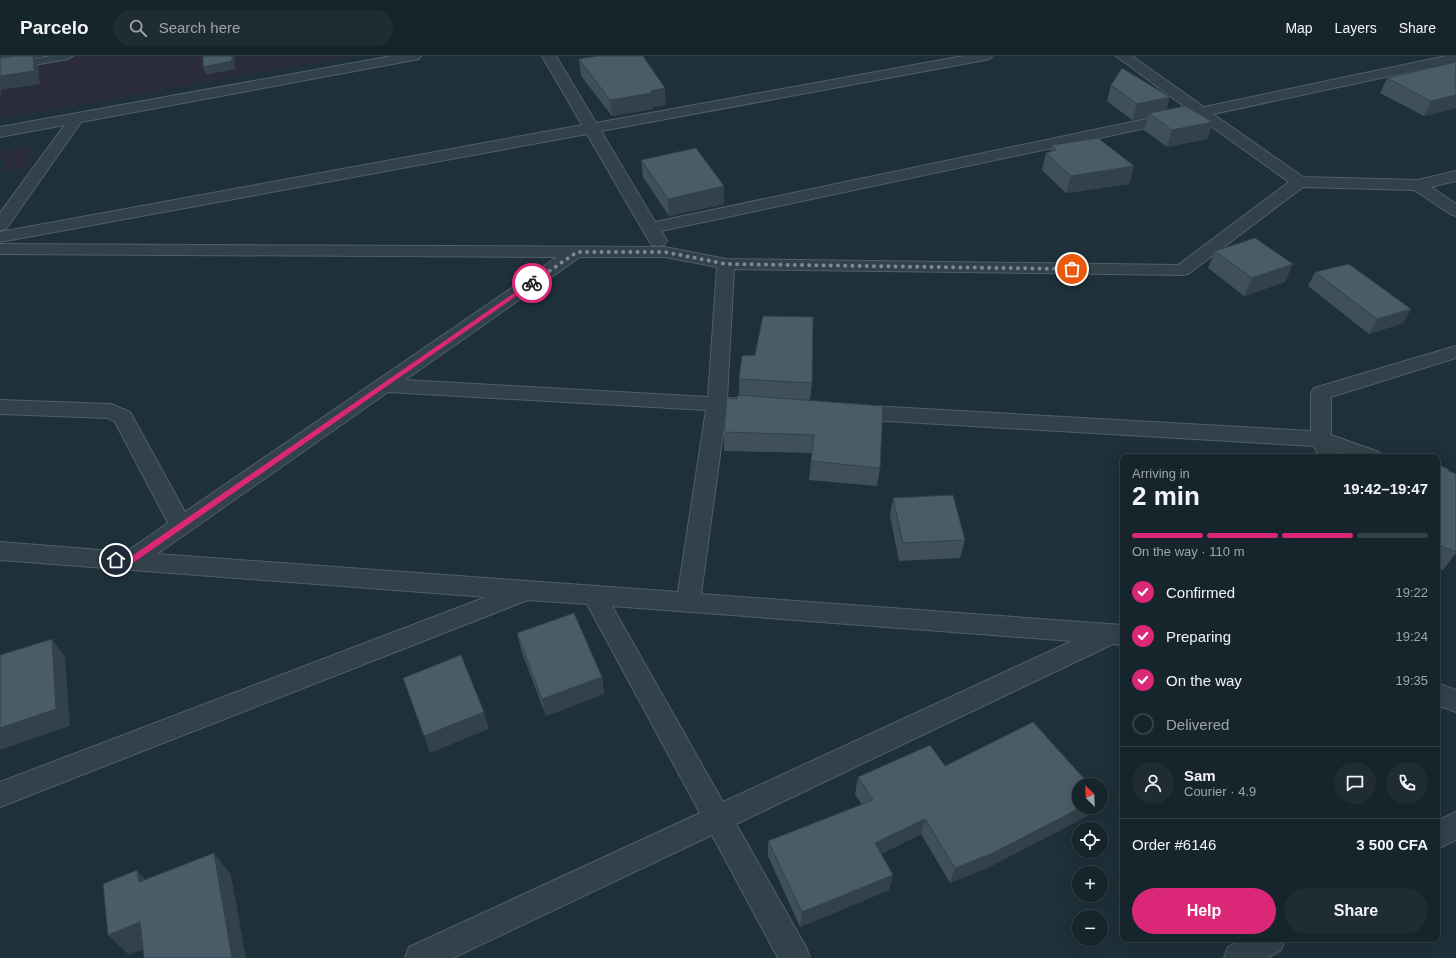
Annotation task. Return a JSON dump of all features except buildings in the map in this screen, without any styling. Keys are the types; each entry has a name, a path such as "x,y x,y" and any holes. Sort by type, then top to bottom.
{"street":[{"path":"0,132 414,56"},
{"path":"549,56 665,252"},
{"path":"0,237 985,56"},
{"path":"1123,56 1299,182 1418,185 1456,176"},
{"path":"650,228 1456,58"},
{"path":"0,226 77,118"},
{"path":"0,249 665,252 726,264 1182,270 1299,182"},
{"path":"1418,185 1456,211"},
{"path":"130,561 577,252"},
{"path":"688,602 717,404 726,264"},
{"path":"1325,448 1321,393 1456,352"},
{"path":"385,385 772,407"},
{"path":"0,406 111,411 123,417 181,526"},
{"path":"836,411 1325,448 1356,454"},
{"path":"0,551 1118,634"},
{"path":"0,794 528,590"},
{"path":"594,595 795,958"},
{"path":"420,958 718,818 1118,634"},
{"path":"1440,695 1456,701"},
{"path":"1440,834 1456,824"},
{"path":"1239,958 1265,942"}],"lane":[{"path":"0,68 68,56"}],"shaded area":[{"path":"0,56 352,56 0,119"},
{"path":"30,146 30,167 4,172 4,157 0,158 0,151"}],"way so far":[{"path":"532,283 577,252 665,252 726,264 1072,269"}],"route":[{"path":"116,560 130,561 532,283"}]}
